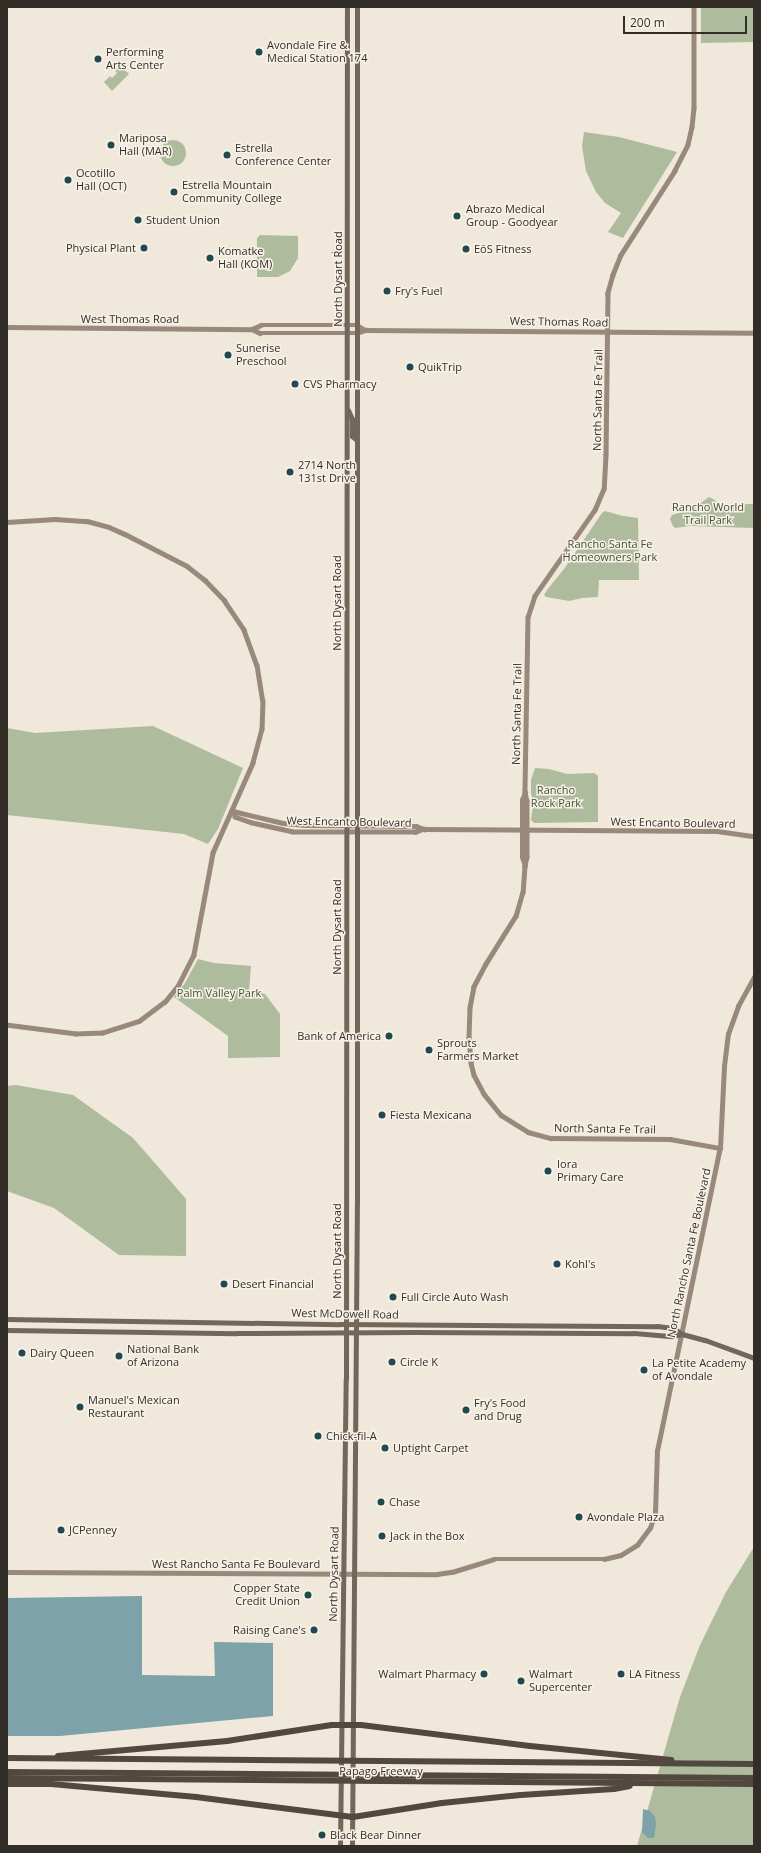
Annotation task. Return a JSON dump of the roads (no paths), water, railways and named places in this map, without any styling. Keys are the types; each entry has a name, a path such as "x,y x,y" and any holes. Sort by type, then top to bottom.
{"highway":[{"path":"44,1758 74,1753 227,1741 341,1725 354,1725 648,1760"},
{"name":"Papago Freeway","path":"7,1758 328,1761 648,1760 754,1764"},
{"path":"7,1772 327,1778"},
{"name":"Papago Freeway","path":"7,1778 641,1780 754,1784"},
{"path":"7,1784 51,1784 196,1797 353,1817 442,1803 521,1795 614,1789 641,1780 754,1778"}],"main road":[{"name":"North Dysart Road","path":"340,1846 341,1725 345,1573 347,1332 348,7"},
{"name":"North Dysart Road","path":"352,1846 357,1332 357,7"},
{"path":"347,408 352,419 352,434 354,440 357,440"},
{"name":"West McDowell Road","path":"7,1318 347,1324 657,1326 674,1328 682,1334 705,1340 754,1358"},
{"path":"102,1320 102,1332"},
{"path":"441,1324 441,1332"},
{"path":"526,1325 526,1332"},
{"name":"West McDowell Road","path":"7,1330 102,1332 526,1332 634,1333 672,1336 682,1334"}],"street":[{"name":"North Santa Fe Trail","path":"694,7 694,108 690,136 684,154 675,171 618,262 608,293 606,455 604,489 595,510 535,596 528,617 525,793 522,800 527,857 523,892 516,916 479,976 470,1001 469,1038 471,1063 480,1087 488,1101 508,1121 539,1136 568,1138 670,1139 720,1148"},
{"name":"West Thomas Road","path":"7,327 252,329 261,325 357,326 365,330"},
{"name":"West Thomas Road","path":"252,329 260,333 357,333 365,330 754,333"},
{"path":"7,522 70,520 109,527 174,558 198,574 213,588 242,625 257,665 263,701 262,729 253,763 233,811 216,845 209,865 194,954 184,978 165,1002 133,1024 103,1033 76,1034 7,1025"},
{"name":"West Encanto Boulevard","path":"233,811 283,823 347,826 416,826 424,829 716,831 754,836"},
{"name":"West Encanto Boulevard","path":"233,811 235,817 272,829 308,833 416,832 424,829"},
{"name":"North Rancho Santa Fe Boulevard","path":"646,1534 655,1513 657,1451 720,1148 726,1047 735,1013 754,977"},
{"name":"West Rancho Santa Fe Boulevard","path":"7,1572 444,1574 494,1559 604,1559 628,1552 637,1545 646,1534"}],"water":[{"path":"142,1596 142,1675 215,1676 214,1642 273,1643 273,1716 60,1736 7,1736 7,1598"},
{"path":"643,1809 650,1811 655,1817 656,1824 654,1838 648,1838 642,1832"}],"waterway":[{"path":"331,252 342,252"}],"place":[{"name":"Avondale Fire & Medical Station 174","path":"259,52"},
{"name":"Performing Arts Center","path":"98,59"},
{"name":"Mariposa Hall (MAR)","path":"111,145"},
{"name":"Estrella Conference Center","path":"227,155"},
{"name":"Ocotillo Hall (OCT)","path":"68,180"},
{"name":"Estrella Mountain Community College","path":"174,192"},
{"name":"Abrazo Medical Group - Goodyear","path":"457,216"},
{"name":"Student Union","path":"138,220"},
{"name":"Physical Plant","path":"144,248"},
{"name":"EōS Fitness","path":"466,249"},
{"name":"Komatke Hall (KOM)","path":"210,258"},
{"name":"Fry's Fuel","path":"387,291"},
{"name":"Sunerise Preschool","path":"228,355"},
{"name":"QuikTrip","path":"410,367"},
{"name":"CVS Pharmacy","path":"295,384"},
{"name":"2714 North 131st Drive","path":"290,472"},
{"name":"Bank of America","path":"389,1036"},
{"name":"Sprouts Farmers Market","path":"429,1050"},
{"name":"Fiesta Mexicana","path":"382,1115"},
{"name":"Iora Primary Care","path":"548,1171"},
{"name":"Kohl's","path":"557,1264"},
{"name":"Desert Financial","path":"224,1284"},
{"name":"Full Circle Auto Wash","path":"393,1297"},
{"name":"Dairy Queen","path":"22,1353"},
{"name":"National Bank of Arizona","path":"119,1356"},
{"name":"Circle K","path":"392,1362"},
{"name":"La Petite Academy of Avondale","path":"644,1370"},
{"name":"Manuel's Mexican Restaurant","path":"80,1407"},
{"name":"Fry's Food and Drug","path":"466,1410"},
{"name":"Chick-fil-A","path":"318,1436"},
{"name":"Uptight Carpet","path":"385,1448"},
{"name":"Chase","path":"381,1502"},
{"name":"Avondale Plaza","path":"579,1517"},
{"name":"JCPenney","path":"61,1530"},
{"name":"Jack in the Box","path":"382,1536"},
{"name":"Copper State Credit Union","path":"308,1595"},
{"name":"Raising Cane's","path":"314,1630"},
{"name":"Walmart Pharmacy","path":"484,1674"},
{"name":"LA Fitness","path":"621,1674"},
{"name":"Walmart Supercenter","path":"521,1681"},
{"name":"Black Bear Dinner","path":"322,1835"}],"park label":[{"name":"Rancho World Trail Park","path":"708,514"},
{"name":"Rancho Santa Fe Homeowners Park","path":"610,551"},
{"name":"Rancho Rock Park","path":"556,797"},
{"name":"Palm Valley Park","path":"219,993"}]}
